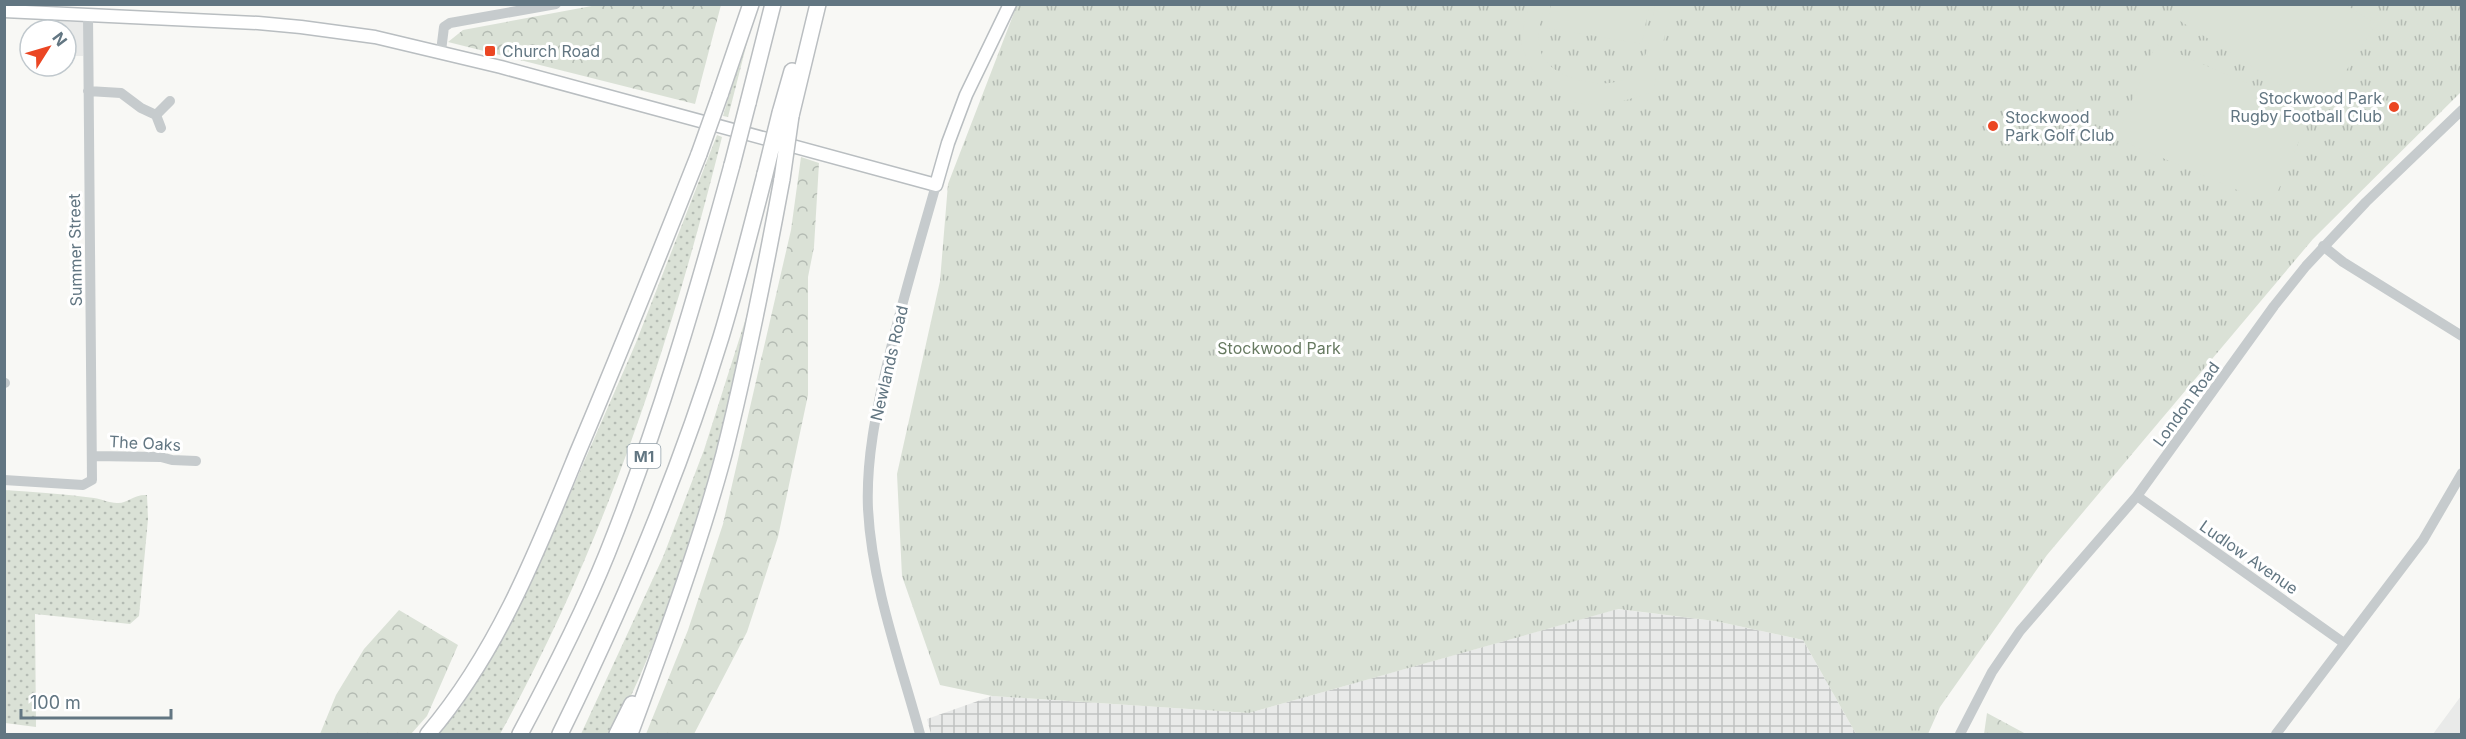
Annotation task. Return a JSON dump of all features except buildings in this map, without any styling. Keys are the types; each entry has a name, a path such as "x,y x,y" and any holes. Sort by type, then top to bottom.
{"highway":[{"path":"428,735 448,710 478,664 539,546 641,303 699,154 751,4"},
{"name":"M1","path":"520,735 571,634 606,556 645,455 694,306 773,4"},
{"name":"M1","path":"560,735 601,652 677,465 721,338 765,174 786,115 809,4"},
{"path":"630,735 697,543 723,456 758,309 782,179 786,115 818,4"},
{"path":"617,735 660,647"}],"main road":[{"name":"Newlands Road","path":"936,185 948,142 966,95 1010,4"},
{"path":"4,11 301,27 375,38 441,51 936,185"}],"street":[{"path":"441,51 444,27 450,23 556,4"},
{"name":"Summer Street","path":"4,480 88,484 92,480 88,15"},
{"path":"88,91 121,93 141,108 156,115 161,128"},
{"path":"156,115 170,101"},
{"name":"London Road","path":"1960,735 1992,672 2008,648 2138,496 2274,306 2323,246 2422,146 2462,110"},
{"name":"Newlands Road","path":"920,735 878,576 872,540 868,489 881,393 894,336 936,185"},
{"path":"2323,246 2403,302 2462,336"},
{"name":"The Oaks","path":"92,456 161,457 196,461"},
{"path":"2276,735 2423,540 2462,473"},
{"name":"Ludlow Avenue","path":"2138,496 2344,643"}],"shaded area":[{"path":"78,22 84,22 83,56 78,56"},
{"path":"1617,609 1715,621 1803,640 1856,734 931,734 927,719 992,696 1249,713"},
{"path":"2461,696 2461,734 2433,734"}],"green space":[{"path":"2345,4 2376,24 2321,110 2177,19 2187,5"},
{"path":"597,5 721,5 695,104 448,42 463,30"},
{"name":"Stockwood Park","path":"1017,5 2461,5 2461,92 2313,239 2047,555 1940,707 1928,734 1856,734 1803,640 1715,621 1618,609 1249,713 992,696 940,685 902,576 897,474 940,281 948,184"},
{"path":"1529,5 1544,5 1539,42 1542,55 1548,64 1558,72 1584,81 1612,83 1624,80 1639,67 1647,51 1655,5 1671,5 1653,92 1617,102 1595,105 1570,101 1548,88 1532,68 1522,45"},
{"path":"1551,5 1649,5 1642,44 1547,28"},
{"path":"747,35 749,35 728,117 723,116"},
{"path":"2156,44 2312,111 2272,205 2116,138"},
{"path":"717,135 722,137 657,367 602,518 571,591 500,734 439,734 462,705 499,645 536,572 635,345"},
{"path":"801,157 819,163 814,247 808,277 808,395 778,537 747,632 694,734 646,734 688,630 723,524 791,230"},
{"path":"751,302 724,423 699,515 652,648 613,734 581,734 663,557 704,450"},
{"path":"4,490 49,493 117,503 147,495 148,519 139,616 130,624 35,614 36,727 5,723"},
{"path":"399,610 458,645 427,716 411,734 320,734 336,695 364,649"},
{"path":"1987,713 2026,734 1984,734"}],"place":[{"name":"Church Road","path":"490,51"},
{"name":"Stockwood Park Rugby Football Club","path":"2394,107"},
{"name":"Stockwood Park Golf Club","path":"1993,126"}]}
